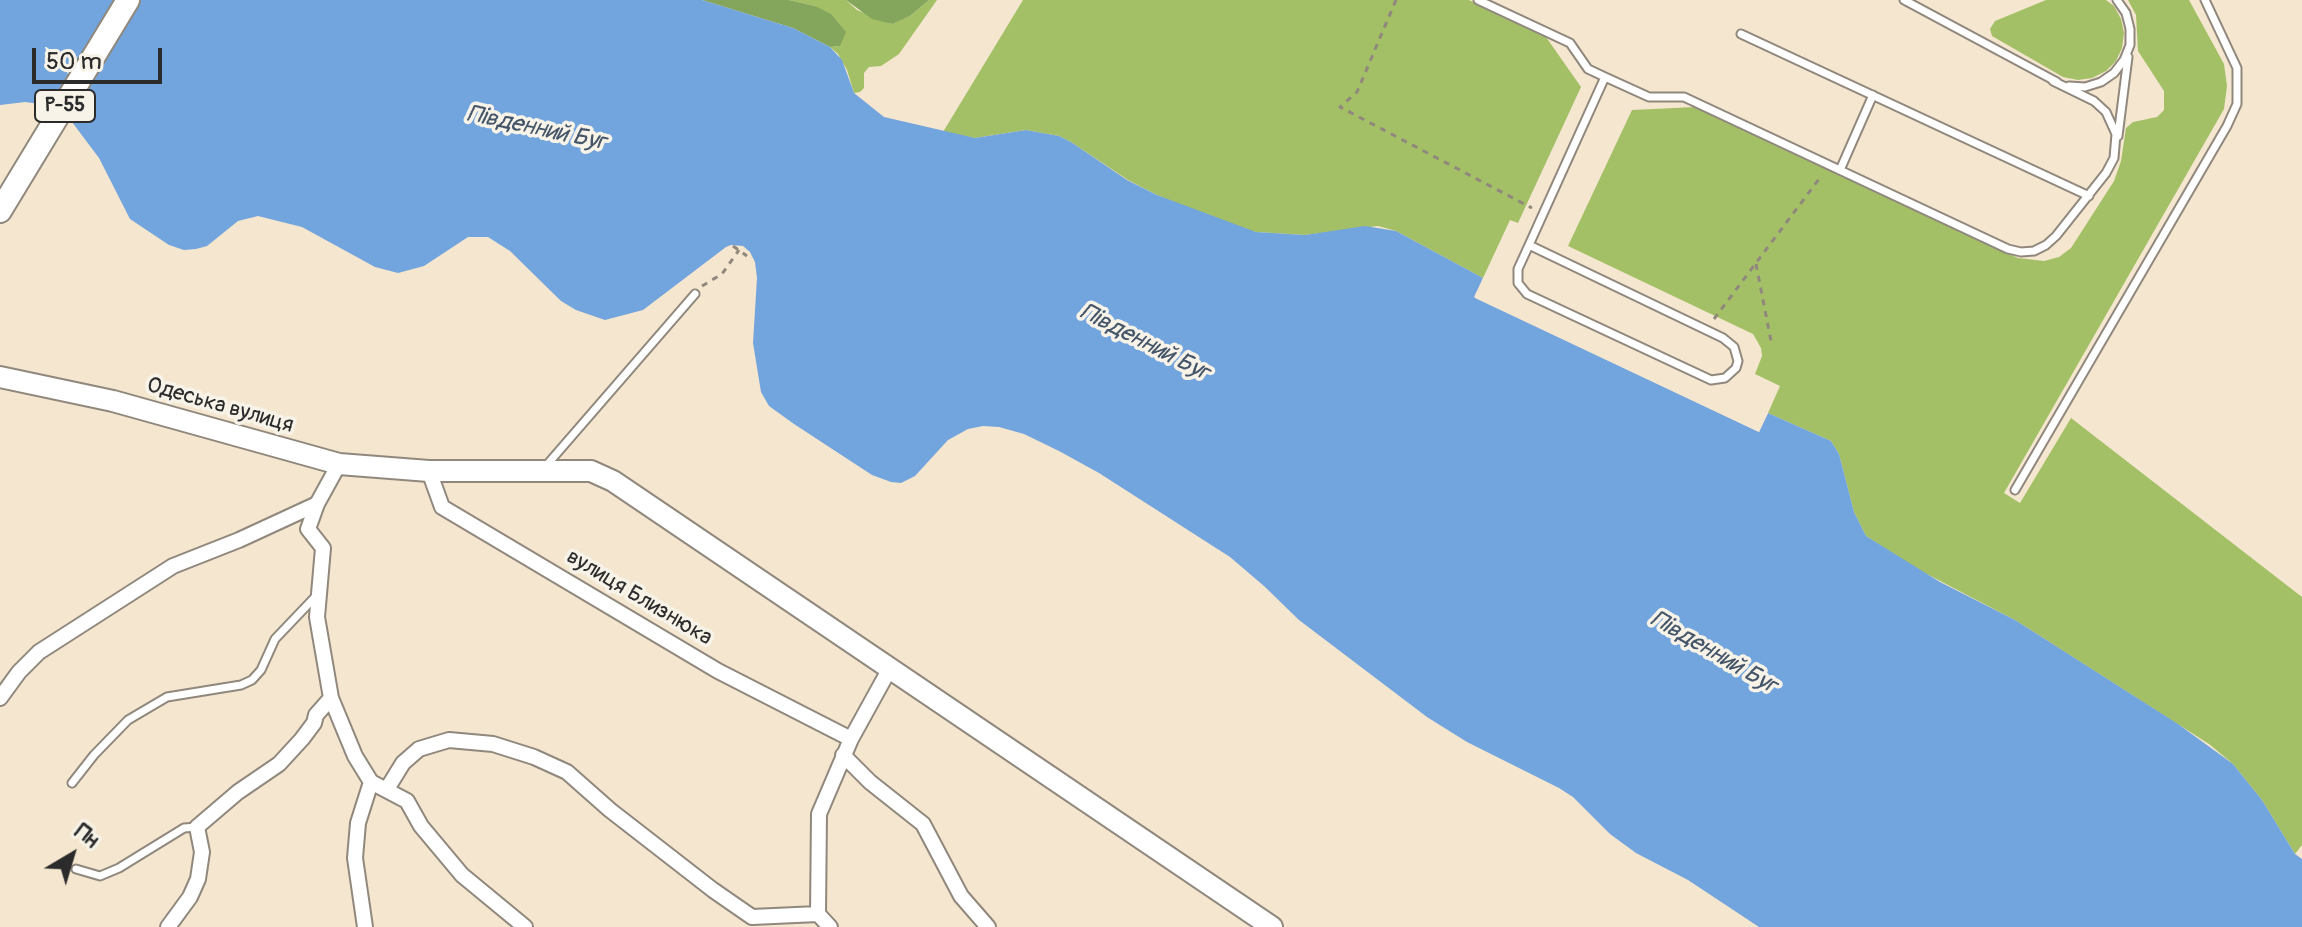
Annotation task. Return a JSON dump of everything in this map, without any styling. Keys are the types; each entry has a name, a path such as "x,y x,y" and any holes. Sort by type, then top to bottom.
{"main road":[{"name":"Р-55","path":"0,211 128,0"}],"street":[{"name":"Одеська вулиця","path":"0,377 113,401 339,464 429,471 591,471 613,481 1272,927"},
{"path":"339,464 317,504 308,529 323,548 317,617 331,698 355,756 371,782 407,801 421,826 462,875 525,927"},
{"name":"вулиця Близнюка","path":"429,471 442,507 718,671 851,739"},
{"path":"0,698 39,652 173,566 317,504"},
{"path":"830,927 818,914 819,814 843,755 889,670"},
{"path":"168,927 190,897 198,879 202,852 197,827 238,792 279,764 302,739 316,715 331,698"},
{"path":"387,789 403,763 419,749 449,740 493,744 567,772 713,890 752,917 818,914"},
{"path":"843,755 870,782 923,824 961,896 988,927"},
{"path":"365,927 355,858 358,823 371,782"}],"lane":[{"path":"1478,0 1570,43 1588,69 1605,77 1649,97 1684,97 2008,249 2021,252 2034,251 2046,245 2111,166 2130,45 2129,21 2117,0"},
{"path":"1904,0 2100,105 2110,118 2117,142"},
{"path":"2015,490 2237,104 2237,68 2205,0"},
{"path":"1741,34 2089,196"},
{"path":"2053,81 2077,87 2101,82 2120,68 2130,45"},
{"path":"1529,245 1729,341 1737,354 1736,368 1725,378 1705,378 1522,289 1517,276 1529,245 1605,77"},
{"path":"1840,170 1873,95"},
{"path":"541,471 695,294"},
{"path":"72,783 128,720 167,697 241,685 252,680 261,670 275,639 317,595"},
{"path":"76,869 100,876 184,828 197,827"}],"path":[{"path":"1396,0 1357,92 1340,107 1543,214"},
{"path":"1706,330 1829,165"},
{"path":"733,246 747,256"},
{"path":"695,294 722,274 739,250"},
{"path":"1756,264 1771,341"}],"green space":[{"path":"702,0 789,0 815,6 831,14 846,32 840,46 830,47 793,28"},
{"path":"789,0 846,0 857,10 891,24 910,16 929,0 937,0 899,54 881,66 869,67 864,73 864,88 854,93 847,70 830,47 840,46 815,6"},
{"path":"846,0 929,0 910,16 892,24 872,19"},
{"path":"1023,0 1469,0 1546,37 1581,87 1518,223 1510,220 1483,278 1396,231 1378,226 1305,235 1256,232 1235,227 1157,195 1059,136 1026,130 975,138 943,132"},
{"path":"2046,0 2106,0 2114,6 2124,33 2116,61 2106,71 2078,80 2063,77 1992,36 1990,29 1995,21"},
{"path":"2128,0 2189,0 2224,64 2227,86 2224,109 2004,493 2020,503 2071,418 2302,597 2302,845 2295,854 2262,800 2233,764 2209,744 2015,620 1921,571 1866,536 1854,512 1839,454 1831,441 1768,413 1780,386 1755,374 1762,356 1753,334 1568,246 1632,110 1695,107 2018,258 2044,261 2059,257 2071,248 2114,181 2121,161 2126,128 2133,122 2157,117 2164,110 2164,91 2138,51 2136,15"}],"water":[{"name":"Південний Буг","path":"0,0 702,0 793,28 830,47 842,60 854,93 884,117 975,138 1026,130 1059,136 1127,180 1157,195 1256,232 1305,235 1365,226 1396,231 1483,278 1475,298 1759,432 1768,413 1831,441 1839,454 1854,512 1866,536 1940,582 2015,620 2178,724 2233,764 2262,800 2295,854 2302,859 2302,927 1759,927 1688,880 1636,853 1559,788 1467,742 1427,717 1299,620 1230,557 1059,451 1024,434 983,426 968,429 948,440 915,476 901,483 891,482 872,475 794,424 769,406 761,392 753,343 757,278 755,262 743,246 726,247 643,310 605,320 561,301 510,251 488,237 468,237 424,266 398,273 375,267 302,227 258,216 238,221 207,246 184,250 169,245 130,219 99,158 72,122 40,104 0,105"}],"pier":[{"path":"1483,278 1487,280 1479,295 1757,427 1765,411 1768,413 1759,432 1474,297"}]}
